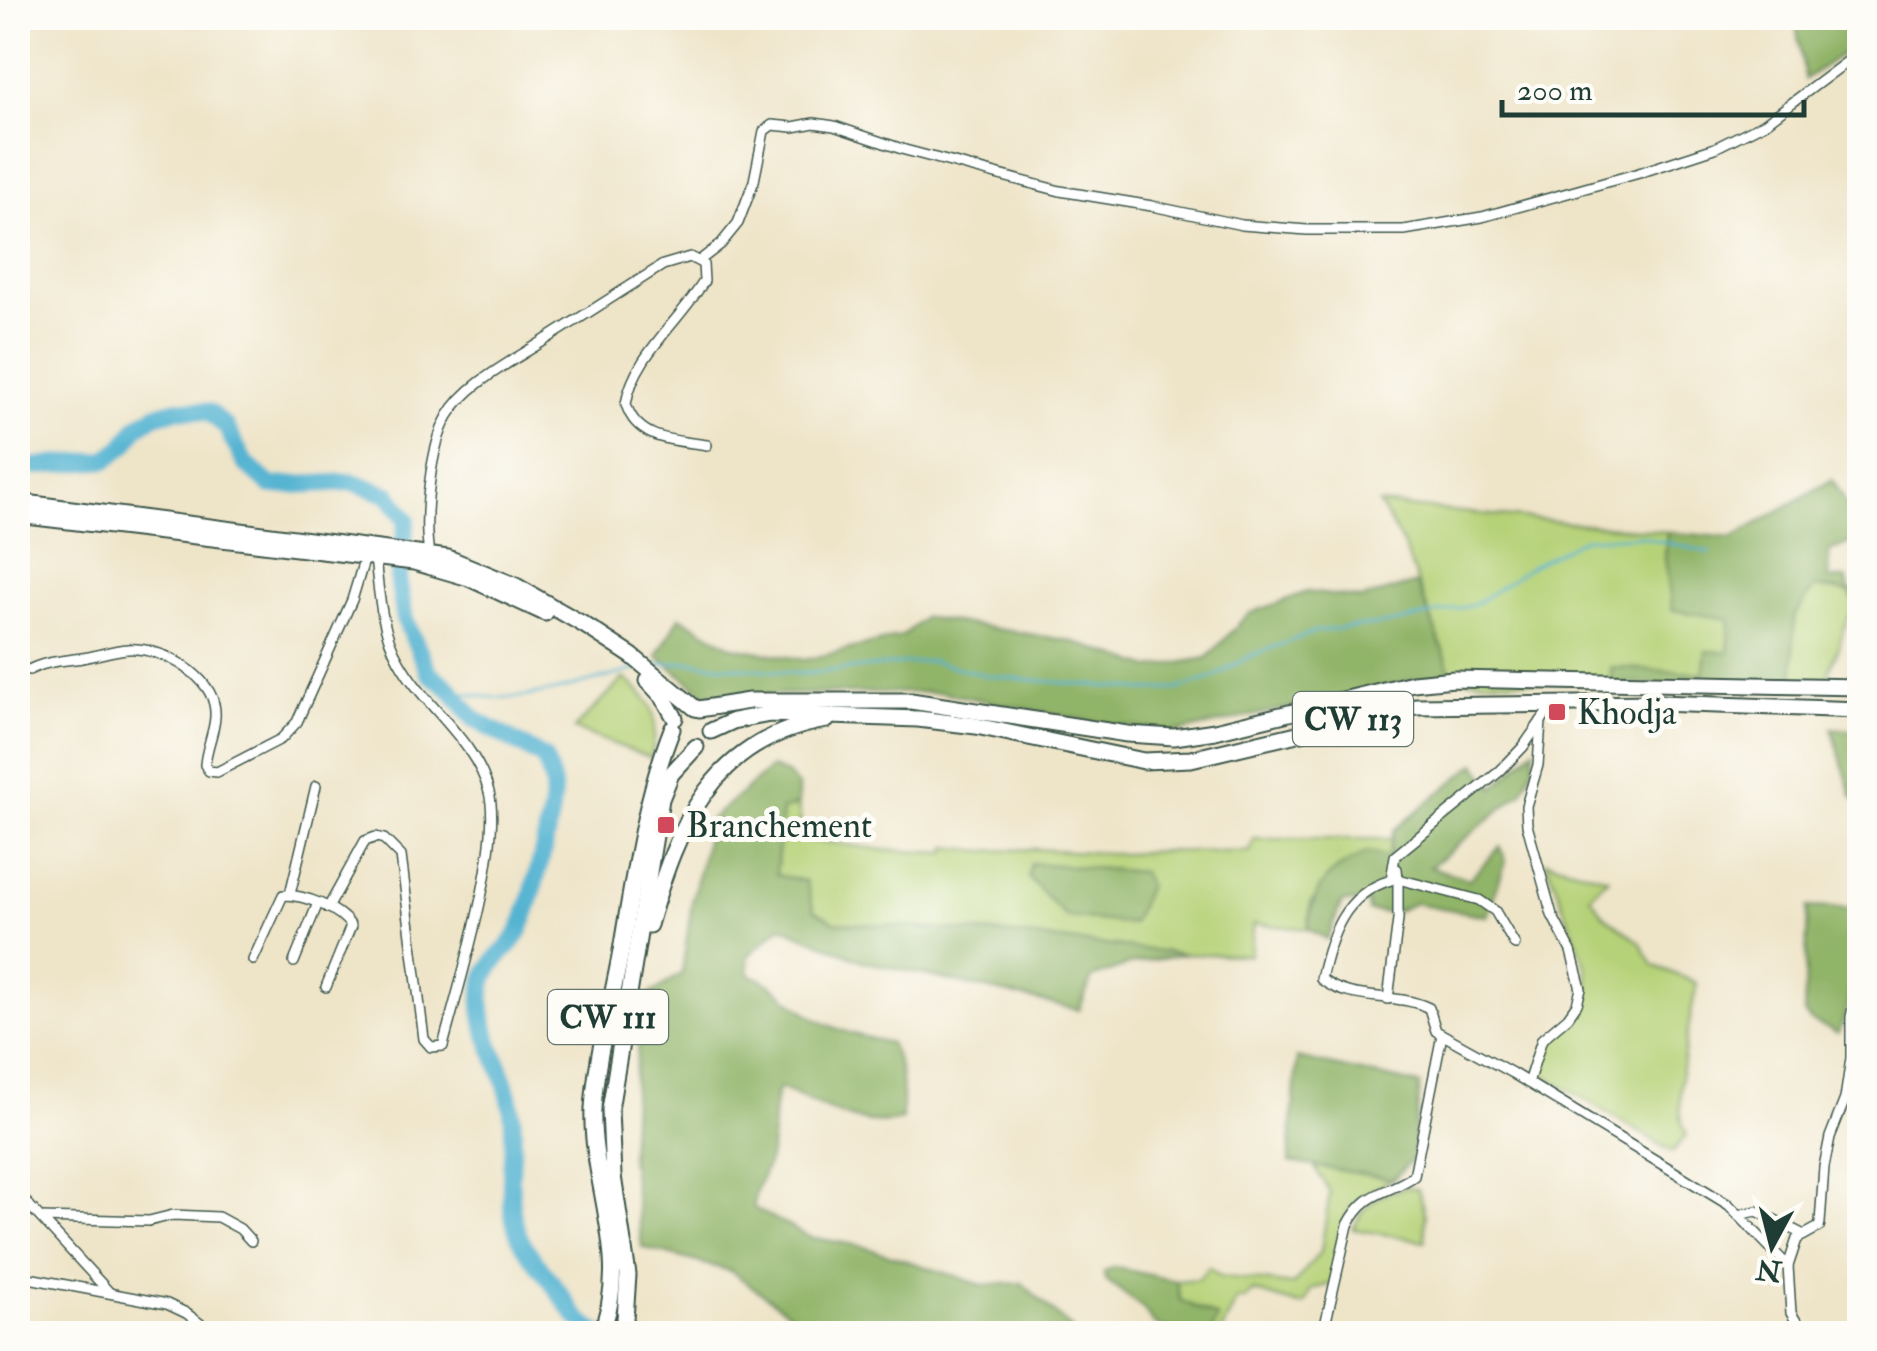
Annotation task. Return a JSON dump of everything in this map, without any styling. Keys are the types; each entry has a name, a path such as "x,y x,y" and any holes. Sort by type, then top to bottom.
{"highway":[{"path":"18,502 377,556"},
{"path":"18,515 377,556 420,555 508,594 629,660 709,718 712,731"},
{"path":"650,676 683,746 696,747 706,742 712,731 733,721 770,714 855,716"},
{"path":"673,723 683,710 750,702 911,700 1126,734 1174,737 1413,683 1454,679 1860,687"},
{"name":"CW 113","path":"855,716 964,724 1144,760 1191,759 1416,706 1658,703 1860,710"},
{"path":"624,1334 628,1275 613,1176 610,1110 634,972 669,856 695,806 718,776 744,752 773,735 805,724 855,716"},
{"name":"CW 111","path":"600,1334 610,1309 613,1261 596,1158 594,1092 640,838 653,780 673,723"},
{"name":"CW 111","path":"634,972 663,790 676,767 696,747"}],"street":[{"path":"699,261 721,244 738,223 754,182 764,132 772,125 793,127 814,122 834,126 906,150 1060,191 1242,225 1308,230 1423,229 1640,174 1716,148 1765,123 1860,52"},
{"path":"420,555 438,437 449,413 481,382 679,258 699,261 706,271 704,280 643,364 626,404 636,424 649,434 707,445"},
{"path":"29,670 45,663 124,648 155,653 178,663 202,683 214,703 205,765 209,771 217,772 280,739 297,722 352,600 377,556"},
{"path":"294,962 323,906 365,842 376,836 401,856 424,1039 431,1047 444,1046 483,879 493,815 490,795 475,760 398,660 382,615 377,556"},
{"path":"1553,704 1523,748 1500,771 1395,856 1391,880 1371,886 1343,911 1321,979 1334,989 1417,1002 1429,1008 1436,1031 1714,1196 1788,1266"},
{"path":"1528,1083 1542,1039 1568,1017 1577,1004 1580,989 1571,951 1552,915 1527,825 1528,796 1538,765 1541,719"},
{"path":"290,894 316,786"},
{"path":"1388,998 1398,920 1395,856"},
{"path":"1398,879 1479,900 1496,911 1514,945"},
{"path":"252,960 278,900 290,894 323,906 348,920 351,926 326,986"},
{"path":"1804,1334 1792,1313 1788,1266 1796,1239 1819,1228 1824,1167 1844,1099 1851,1058 1851,1017 1860,976"},
{"path":"1322,1333 1348,1225 1355,1212 1373,1194 1414,1176 1442,1035"},
{"path":"18,1201 27,1203 111,1294"},
{"path":"1738,1215 1762,1213 1804,1235"},
{"path":"40,1218 149,1221 173,1215 218,1217 240,1228 250,1241"},
{"path":"18,1276 176,1308 214,1334"},
{"path":"18,1326 35,1334"}],"green space":[{"path":"1795,18 1859,18 1859,42 1805,79"},
{"path":"1832,480 1851,513 1858,540 1829,551 1828,579 1847,579 1849,591 1858,589 1858,541 1859,611 1849,592 1814,587 1794,617 1793,687 1611,684 1611,667 1703,674 1706,651 1728,652 1730,619 1672,610 1665,559 1667,532 1732,538"},
{"path":"1379,504 1667,532 1665,559 1731,619 1728,653 1704,674 1612,667 1611,684 1454,679 1403,544"},
{"path":"1417,583 1451,672 1175,733 1093,722 940,692 706,695 657,656 680,617 733,647 805,660 903,636 924,617 1071,641 1151,668 1207,658 1248,614 1307,592 1361,599"},
{"path":"1814,586 1849,592 1859,611 1848,618 1824,687 1793,687 1794,617"},
{"path":"624,678 653,712 651,758 574,729"},
{"path":"1832,728 1859,731 1859,799 1853,798"},
{"path":"1534,749 1534,765 1522,792 1430,867 1469,879 1500,847 1506,861 1487,916 1414,903 1393,913 1368,911 1368,903 1342,902 1327,939 1308,929 1314,900 1333,873 1368,852 1388,857 1394,830 1476,763 1494,788"},
{"path":"771,768 787,774 798,786 798,805 782,810 776,875 806,881 814,910 835,922 1005,934 1186,954 1131,964 1092,978 1079,1010 863,961 781,926 748,956 749,974 817,1019 890,1043 902,1089 902,1120 869,1122 839,1114 779,1088 770,1153 756,1189 754,1208 809,1237 861,1246 982,1285 1022,1283 1076,1333 826,1333 804,1324 731,1271 642,1247 630,1157 634,1080 645,998 682,973 692,902 711,819"},
{"path":"798,805 802,829 812,840 884,850 947,853 948,847 1126,854 1250,852 1254,839 1392,839 1388,858 1311,901 1308,929 1254,924 1250,955 1186,954 1005,934 835,922 814,910 776,876 782,809"},
{"path":"1546,861 1608,878 1590,896 1604,915 1640,942 1653,965 1697,983 1681,1083 1682,1121 1687,1134 1673,1152 1539,1072 1551,1042 1578,1021 1589,993 1587,968"},
{"path":"1031,863 1142,872 1148,885 1132,924 1066,917 1028,877"},
{"path":"1808,907 1859,909 1853,973 1838,1033 1804,1014"},
{"path":"1297,1058 1420,1085 1412,1160 1393,1179 1289,1162"},
{"path":"1314,1166 1393,1179 1374,1188 1351,1208 1341,1233 1332,1284 1311,1289 1305,1304 1299,1305 1253,1291 1245,1300 1237,1299 1221,1333 1210,1333 1217,1318 1180,1300 1176,1281 1198,1279 1209,1267 1220,1276 1293,1285 1321,1251 1330,1192"},
{"path":"1406,1187 1418,1189 1425,1216 1425,1241 1353,1229 1374,1201"},
{"path":"1114,1267 1176,1281 1180,1300 1218,1318 1210,1333 1161,1328 1152,1322 1142,1307 1105,1279 1104,1272"}],"waterway":[{"path":"18,468 106,460 125,445 137,427 155,415 178,409 209,412 226,427 245,463 271,486 352,482 389,495 407,520 398,579 405,620 429,673 449,688 474,719 544,758 552,780 550,816 528,906 518,934 486,976 482,1008 510,1100 515,1225 525,1248 573,1313 599,1334"},
{"path":"656,665 687,662 802,674 931,661 989,676 1145,690 1178,689 1317,631 1394,623 1474,605 1533,565 1585,538 1640,536 1710,553"},
{"path":"449,688 473,695 521,697 639,669"}],"place":[{"name":"Khodja","path":"1557,712"},
{"name":"Branchement","path":"666,825"}]}
